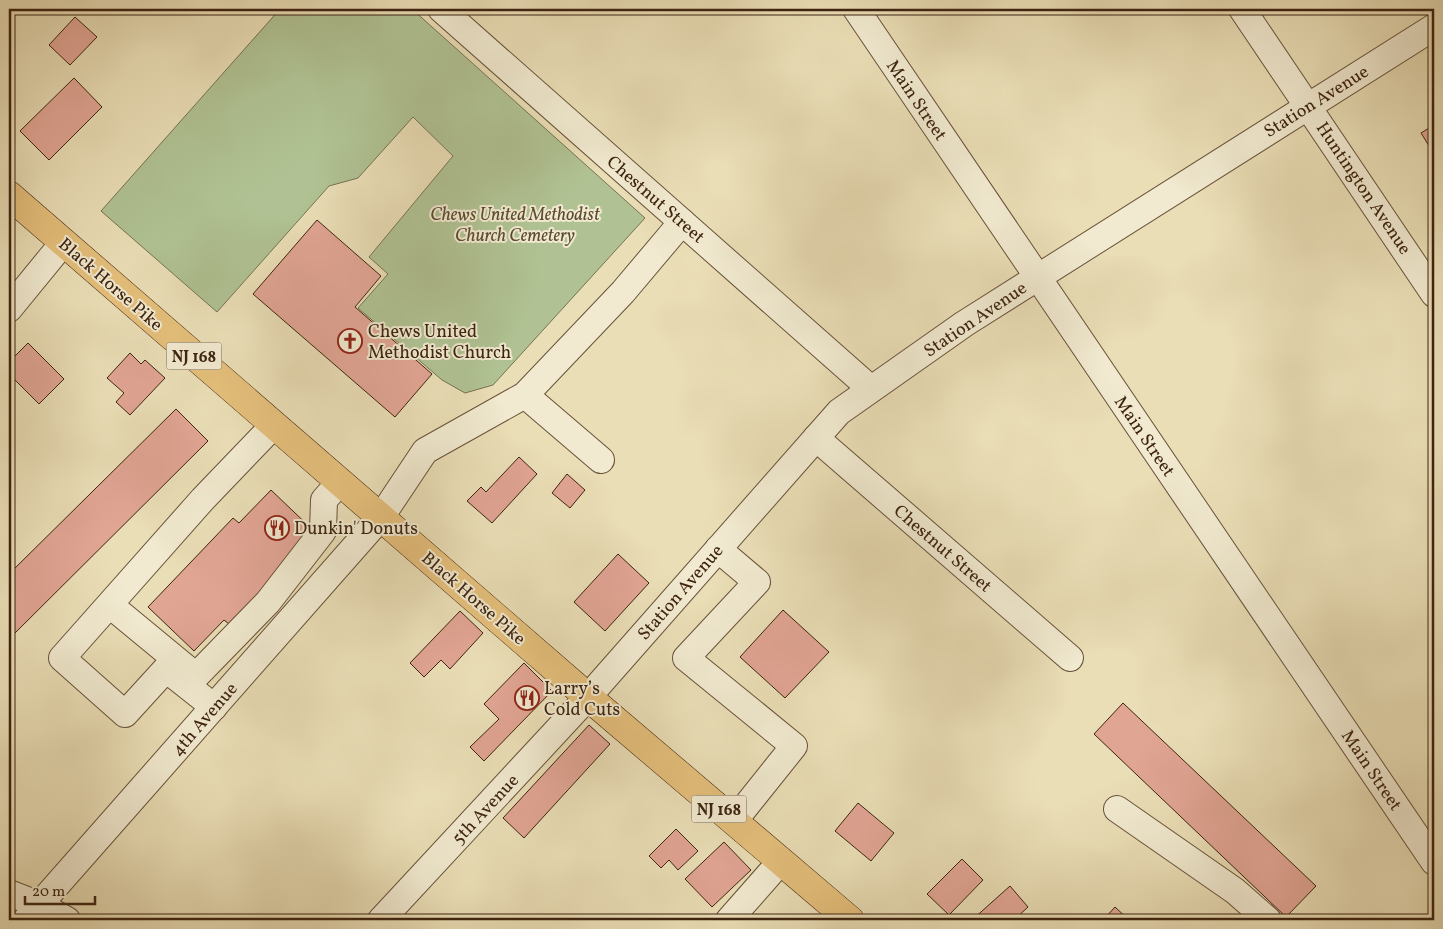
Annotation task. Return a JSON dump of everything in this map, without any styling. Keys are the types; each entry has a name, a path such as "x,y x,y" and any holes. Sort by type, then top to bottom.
{"main road":[{"name":"Black Horse Pike","path":"9,195 588,697 850,920"}],"street":[{"name":"Chestnut Street","path":"441,9 871,389"},
{"name":"Main Street","path":"856,9 1434,862"},
{"name":"Huntington Avenue","path":"1242,9 1434,294"},
{"name":"Station Avenue","path":"588,697 839,412 964,324 1434,27"},
{"name":"4th Avenue","path":"33,913 381,517 425,451 525,395 623,292 682,222"},
{"path":"9,309 63,243"},
{"path":"525,395 601,460"},
{"path":"171,665 125,714 62,658 204,499 274,425"},
{"name":"Chestnut Street","path":"816,438 1070,658"},
{"path":"171,665 196,676 268,602 323,531 324,500 340,482"},
{"path":"718,549 757,582 686,658 794,746 734,821"},
{"path":"110,605 214,707"},
{"name":"5th Avenue","path":"381,920 588,697"},
{"path":"1117,809 1234,891 1268,920"},
{"path":"729,920 781,861"},
{"path":"9,893 33,913 67,920"}],"green space":[{"name":"Chews United Methodist Church Cemetery","path":"280,9 412,9 645,218 493,385 465,393 442,380 358,308 388,274 369,257 453,156 413,117 358,178 329,186 217,312 101,211"}],"building":[{"path":"75,17 97,37 70,65 49,45"},
{"path":"74,78 102,107 49,160 20,131"},
{"path":"1434,125 1434,154 1421,133"},
{"name":"Chews United Methodist Church","path":"317,220 381,276 355,307 432,374 395,417 253,294"},
{"path":"28,343 64,379 39,404 9,374 9,362"},
{"path":"130,353 141,364 145,360 165,378 130,415 116,402 124,393 107,378"},
{"path":"176,409 208,441 9,639 9,574"},
{"path":"519,457 537,474 492,523 467,501 481,487 486,492"},
{"path":"567,474 585,490 570,508 552,493"},
{"path":"271,490 316,533 229,624 224,620 194,651 148,607 233,518 239,523"},
{"path":"618,554 649,583 605,631 574,602"},
{"path":"783,610 829,652 785,698 740,657"},
{"path":"460,611 483,633 450,669 441,660 424,677 410,663"},
{"path":"524,663 552,691 484,761 470,747 499,719 484,704"},
{"path":"1123,703 1316,886 1286,917 1094,734"},
{"path":"589,725 610,744 524,838 503,818"},
{"path":"858,803 894,833 871,861 835,831"},
{"path":"676,829 698,851 678,870 669,860 661,868 649,856"},
{"path":"724,842 751,870 712,907 685,879"},
{"path":"962,859 983,880 949,915 927,894"},
{"path":"1010,886 1028,907 1014,920 972,920"},
{"path":"1115,907 1129,920 1103,920"}],"place":[{"name":"Chews United Methodist Church","path":"350,341"},
{"name":"Dunkin' Donuts","path":"277,528"},
{"name":"Larry’s Cold Cuts","path":"527,698"}]}
